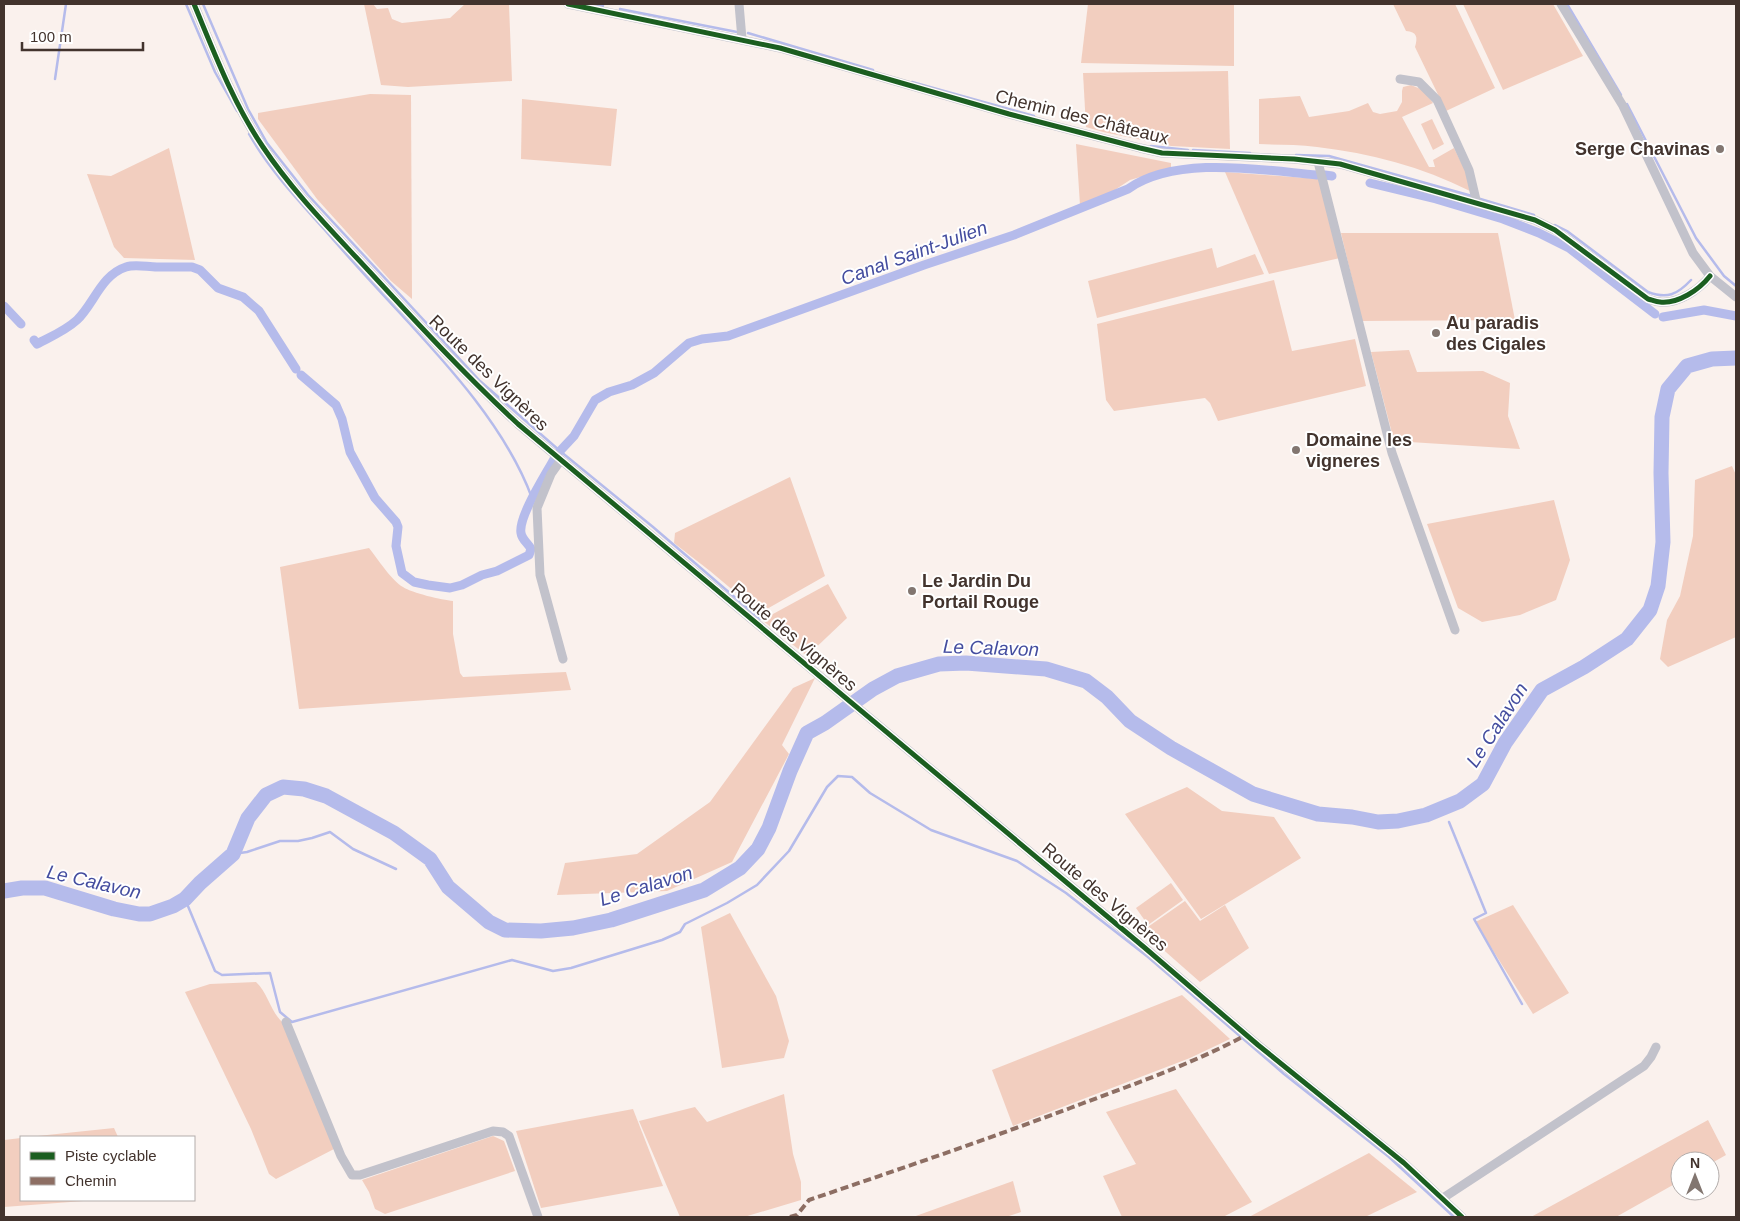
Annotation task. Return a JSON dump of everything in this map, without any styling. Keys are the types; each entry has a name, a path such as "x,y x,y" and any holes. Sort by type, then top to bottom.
{"street":[{"name":"Route des Vignères","path":"194,4 233,94 262,146 294,188 476,386 557,457 1258,1045 1404,1163 1462,1217"},
{"name":"Chemin des Châteaux","path":"568,4 780,48 1009,114 1154,152 1294,159 1348,166 1535,220 1555,230 1648,299 1660,302 1673,301 1685,296 1705,282 1710,276"},
{"path":"739,4 742,39"},
{"path":"1561,4 1622,106 1655,171 1684,237 1710,276 1736,297"},
{"path":"1400,79 1419,82 1437,100 1469,170 1478,204"},
{"path":"1318,162 1392,453 1455,630"},
{"path":"557,457 537,508 540,575 563,659"},
{"path":"286,1022 341,1156 352,1175 360,1175 493,1131 503,1132 509,1136 538,1217"},
{"path":"1443,1198 1644,1066 1656,1047"}],"shaded area":[{"path":"364,4 373,4 377,9 388,8 392,19 402,23 450,18 465,4 509,5 512,81 408,87 381,85"},
{"path":"1088,4 1234,4 1234,66 1081,63"},
{"path":"1393,4 1455,4 1495,88 1446,111 1415,47 1416,36 1406,31"},
{"path":"1463,4 1553,4 1583,56 1503,90"},
{"path":"1228,71 1230,149 1171,146 1086,127 1083,73"},
{"path":"1411,85 1423,90 1433,103 1402,117 1429,167 1435,167 1433,160 1454,148 1465,170 1470,191 1414,168 1376,157 1310,146 1259,144 1259,99 1300,96 1309,117 1349,111 1368,103 1373,112 1380,114 1397,111 1402,102 1403,87"},
{"path":"370,94 411,95 412,299 391,281 317,199 258,119 258,113"},
{"path":"522,99 617,109 611,166 521,159"},
{"path":"1432,119 1444,144 1433,150 1421,124"},
{"path":"1076,144 1171,163 1171,168 1130,180 1107,195 1080,205"},
{"path":"169,148 195,260 124,258 114,247 87,174 111,176"},
{"path":"1225,172 1320,179 1340,258 1269,274"},
{"path":"1341,233 1498,233 1515,320 1362,321"},
{"path":"1212,248 1217,268 1255,254 1264,274 1097,318 1088,281"},
{"path":"1274,280 1292,351 1355,339 1366,386 1218,421 1210,403 1205,398 1114,411 1106,400 1097,324"},
{"path":"1409,350 1417,372 1483,371 1510,383 1508,416 1520,449 1394,441 1371,352"},
{"path":"1732,466 1736,475 1736,637 1668,667 1660,659 1667,620 1680,596 1693,536 1695,480"},
{"path":"790,477 825,576 760,613 674,543 675,533"},
{"path":"1554,500 1570,560 1556,600 1520,615 1482,622 1458,608 1427,524"},
{"path":"369,548 390,575 403,587 427,596 453,601 453,634 460,673 463,677 566,672 571,690 299,709 280,567"},
{"path":"828,584 847,618 807,656 762,620"},
{"path":"815,678 782,745 789,754 732,862 667,891 557,895 565,863 637,854 710,802 793,688"},
{"path":"1187,787 1222,811 1274,817 1301,858 1201,919 1125,814"},
{"path":"1171,883 1183,900 1148,925 1136,908"},
{"path":"1185,901 1200,921 1225,905 1249,948 1200,982 1142,931"},
{"path":"1513,905 1569,993 1533,1014 1475,922"},
{"path":"730,913 776,996 789,1041 784,1058 722,1068 701,927"},
{"path":"256,982 283,1023 334,1149 276,1179 269,1174 251,1129 185,992 210,984"},
{"path":"1182,995 1230,1039 1190,1058 1013,1126 992,1070"},
{"path":"1176,1089 1252,1202 1223,1217 1122,1217 1103,1176 1136,1164 1106,1112"},
{"path":"784,1094 793,1154 801,1182 801,1200 744,1217 680,1217 639,1121 695,1107 707,1122"},
{"path":"633,1109 663,1186 541,1208 516,1131"},
{"path":"1708,1120 1726,1155 1720,1158 1720,1151 1670,1151 1670,1187 1616,1217 1531,1217"},
{"path":"114,1128 118,1136 38,1136"},
{"path":"493,1136 504,1141 515,1171 385,1214 375,1209 362,1180"},
{"path":"20,1138 20,1201 84,1201 4,1207 4,1140"},
{"path":"1369,1153 1417,1192 1365,1217 1249,1217"},
{"path":"1013,1181 1021,1212 1006,1217 913,1217"}],"waterway":[{"path":"55,79 66,4"},
{"path":"186,4 215,72 237,111"},
{"path":"203,4 248,109 267,143 308,195 480,381 560,451 653,527 760,619"},
{"path":"595,4 603,6"},
{"path":"1567,4 1621,95"},
{"path":"620,9 737,32"},
{"path":"748,33 873,70"},
{"path":"912,82 1034,116"},
{"path":"1627,104 1696,238 1724,276 1736,286"},
{"path":"249,134 274,172 474,398 492,422 507,447 521,472 532,498"},
{"path":"1151,146 1188,150"},
{"path":"1193,150 1250,153"},
{"path":"1296,155 1329,156 1472,196"},
{"name":"Canal Saint-Julien","path":"560,451 574,436 595,400 609,392 632,385 654,373 689,343 702,339 728,336 924,265 1014,235 1128,189 1148,178 1170,172 1194,168 1220,167 1317,175"},
{"name":"Canal Saint-Julien","path":"1325,175 1332,176"},
{"name":"Canal Saint-Julien","path":"1370,183 1436,199 1503,219 1539,233 1569,248 1655,314"},
{"path":"1477,198 1534,215"},
{"path":"1555,225 1567,231 1648,292 1661,295 1671,294 1681,289 1691,280"},
{"name":"Canal Saint-Julien","path":"34,340 37,344 57,334 77,320 104,283 117,271 133,266 192,267 200,270 218,288 243,297 259,311 296,369"},
{"name":"Canal Saint-Julien","path":"4,306 21,324"},
{"name":"Canal Saint-Julien","path":"1663,317 1704,310 1736,316"},
{"name":"Le Calavon","path":"4,891 22,888 45,888 114,909 139,914 150,914 173,906 185,899 233,854 248,818 266,795 283,787 304,789 326,796 394,833 430,859 448,887 489,922 505,930 541,931 573,928 611,920 704,890 740,868 758,849 769,828 790,771 807,733 825,723 873,689 897,676 939,664 966,663 1046,669 1086,681 1107,697 1130,721 1171,748 1253,794 1318,814 1352,817 1378,822 1398,821 1426,815 1460,801 1483,784 1505,743 1542,690 1584,667 1627,639 1650,610 1658,586 1663,542 1662,417 1668,389 1687,366 1712,359 1736,358"},
{"name":"Canal Saint-Julien","path":"301,375 336,405 342,419 350,452 375,498 396,522 398,527 396,546 402,573 414,582 450,588 497,571 529,555 531,549 524,540 521,526 528,507 554,459"},
{"path":"185,899 215,971 222,975 270,973 280,1012 292,1022 512,960 553,971 571,968 662,940 680,932 685,924 727,903 757,885 789,851 827,787 838,776 852,777 870,793 931,830 1017,861 1066,893 1148,957 1284,1074 1389,1157 1454,1217"},
{"path":"1449,822 1486,913 1474,919 1522,1004"},
{"path":"233,854 247,852 280,841 298,841 330,832 353,849 396,869"}],"marked path":[{"path":"790,1217 797,1215 809,1200 1047,1117 1186,1064 1246,1035"}],"cycle path":[{"path":"194,4 242,113 275,164 326,225 479,387 518,424 1145,948 1258,1045 1404,1163 1462,1217"},
{"path":"568,4 780,48 1009,114 1162,153 1294,159 1340,164 1535,220 1555,230 1648,299 1657,302 1674,301 1688,295 1710,276"}],"place":[{"name":"Serge Chavinas","path":"1720,149"},
{"name":"Au paradis des Cigales","path":"1436,333"},
{"name":"Domaine les vigneres","path":"1296,450"},
{"name":"Le Jardin Du Portail Rouge","path":"912,591"}]}
